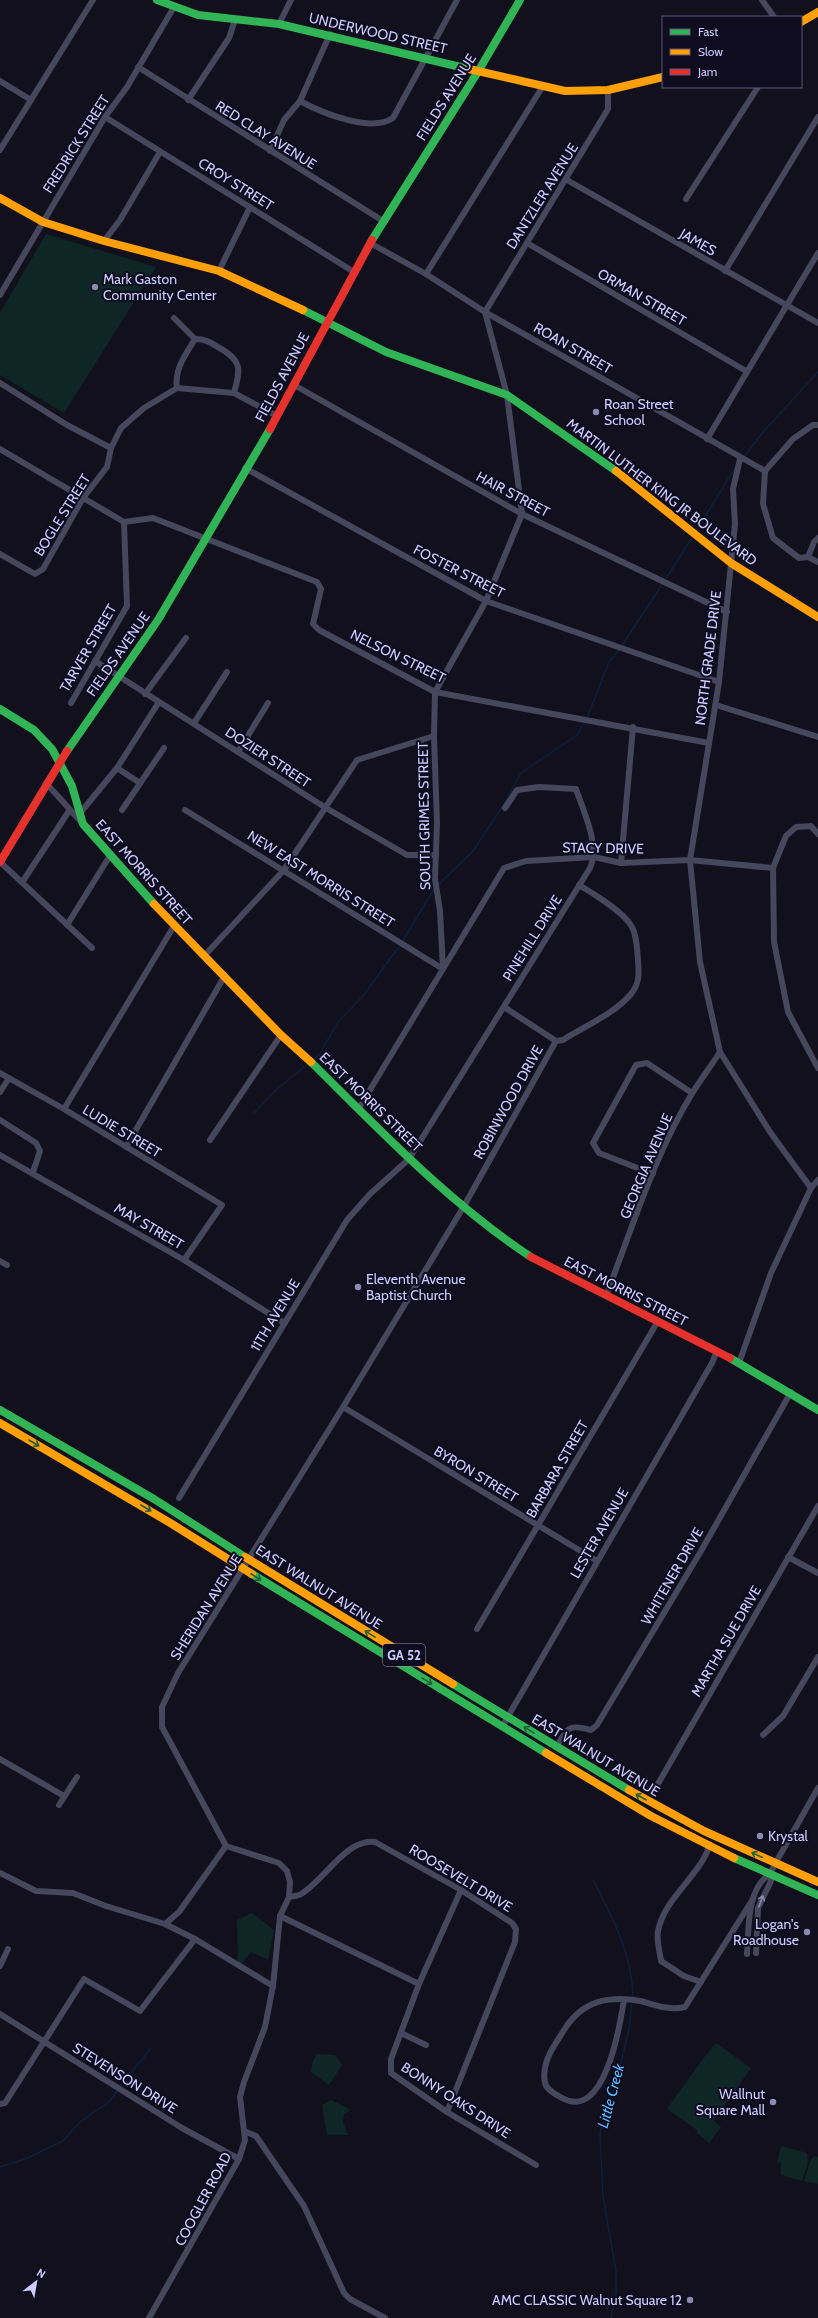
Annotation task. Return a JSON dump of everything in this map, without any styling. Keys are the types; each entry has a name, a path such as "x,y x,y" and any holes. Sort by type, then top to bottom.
{"main road":[{"name":"UNDERWOOD STREET","path":"157,0 198,15 279,24 330,34 565,91 608,90 662,77"},
{"name":"FIELDS AVENUE","path":"0,862 60,761 158,620 245,468 277,416 370,243 520,0"},
{"path":"802,21 818,12"},
{"name":"MARTIN LUTHER KING JR BOULEVARD","path":"0,198 43,222 104,241 218,271 327,321 386,352 506,395 616,470 731,563 818,617"},
{"name":"EAST MORRIS STREET","path":"0,709 32,729 43,739 60,761 81,812 83,824 174,926 205,955 224,977 281,1035 359,1108 409,1158 464,1206 530,1256 739,1363 791,1392 818,1410"},
{"name":"EAST WALNUT AVENUE","path":"0,1410 84,1458 507,1717 664,1810 775,1864 818,1882"},
{"name":"EAST WALNUT AVENUE","path":"0,1423 78,1468 502,1727 645,1812 710,1847 818,1895"},
{"path":"78,1468 84,1458"}],"street":[{"path":"0,150 93,0"},
{"path":"279,24 291,0"},
{"path":"300,101 364,124 385,123 393,118 458,0"},
{"path":"764,0 773,16"},
{"name":"FREDRICK STREET","path":"0,295 105,117 138,67 174,7"},
{"path":"188,100 229,38 235,20"},
{"path":"270,151 284,120 300,101 330,34"},
{"name":"RED CLAY AVENUE","path":"138,67 188,100 383,221"},
{"path":"0,81 31,100"},
{"path":"426,274 543,86"},
{"path":"686,199 757,88"},
{"name":"DANTZLER AVENUE","path":"485,312 567,180 608,109 608,90"},
{"name":"CROY STREET","path":"105,117 354,272"},
{"path":"725,271 818,117"},
{"path":"104,241 120,220 160,152"},
{"name":"JAMES","path":"567,180 818,323"},
{"path":"218,271 250,208"},
{"name":"ROAN STREET","path":"370,243 426,274 485,312 765,472"},
{"name":"ORMAN STREET","path":"527,243 746,372"},
{"path":"707,439 818,253"},
{"path":"435,692 486,601 522,514 506,395 485,312"},
{"path":"174,318 195,339 210,341 232,354 238,368 234,393"},
{"path":"195,339 176,375 177,388 234,393 277,416"},
{"path":"0,383 67,425 111,448"},
{"name":"HAIR STREET","path":"294,385 522,514 727,612"},
{"name":"BOGLE STREET","path":"0,554 35,574 42,569 83,498 107,467 111,448 121,428 144,408 177,388"},
{"path":"818,425 813,425 793,439 765,472 763,504 773,538 799,558 808,557 818,562"},
{"path":"0,449 124,522 153,518 205,538"},
{"name":"NORTH GRADE DRIVE","path":"740,459 733,489 735,524 719,682 690,860 700,962 720,1052 770,1132 811,1188"},
{"name":"FOSTER STREET","path":"245,468 486,601 719,682"},
{"name":"TARVER STREET","path":"71,703 127,606 124,522"},
{"name":"NELSON STREET","path":"205,538 317,582 321,589 313,624 319,630 435,692 633,727 709,743"},
{"path":"808,557 814,542 818,538"},
{"path":"145,694 186,638"},
{"name":"DOZIER STREET","path":"95,661 326,808 407,855 436,854"},
{"path":"194,723 227,672"},
{"name":"SOUTH GRIMES STREET","path":"435,692 434,736 437,823 435,879 440,911 443,969"},
{"path":"81,812 117,768 159,702"},
{"path":"238,752 268,703"},
{"path":"716,705 818,737"},
{"path":"621,863 633,727"},
{"path":"205,955 284,870 357,760 434,736"},
{"path":"122,810 164,748"},
{"path":"117,768 140,783"},
{"path":"46,783 83,824"},
{"path":"505,808 517,790 539,787 576,789 589,830 594,857"},
{"name":"NEW EAST MORRIS STREET","path":"185,810 443,969"},
{"path":"23,881 70,811"},
{"path":"818,834 812,826 796,827 786,836 773,868 774,942 788,1012 818,1068"},
{"path":"67,925 111,854"},
{"name":"STACY DRIVE","path":"443,969 504,868 526,861 594,857 621,863 690,860 773,868"},
{"name":"PINEHILL DRIVE","path":"409,1158 580,885 594,857"},
{"path":"0,862 23,881 92,948"},
{"name":"ROBINWOOD DRIVE","path":"464,1206 556,1040 563,1040 615,1008 631,994 638,981 637,945 632,928 611,907 580,885"},
{"path":"64,1109 174,926"},
{"path":"359,1108 443,969"},
{"path":"126,1147 224,977"},
{"path":"504,1007 556,1040"},
{"path":"210,1140 281,1035"},
{"name":"GEORGIA AVENUE","path":"606,1296 653,1174 692,1093 720,1052"},
{"path":"653,1174 599,1153 593,1143 636,1065 647,1063 692,1093"},
{"name":"LUDIE STREET","path":"0,1073 64,1109 222,1206 184,1260"},
{"path":"0,1092 9,1078"},
{"path":"0,1120 36,1143 40,1151 33,1172"},
{"name":"MAY STREET","path":"0,1154 184,1260 284,1323"},
{"name":"11TH AVENUE","path":"179,1498 347,1220 370,1194 409,1158"},
{"path":"739,1363 771,1273 811,1188 818,1180"},
{"name":"SHERIDAN AVENUE","path":"226,1846 162,1727 162,1707 178,1673 244,1569 464,1206"},
{"path":"0,1261 7,1265"},
{"name":"BARBARA STREET","path":"477,1629 658,1321"},
{"name":"LESTER AVENUE","path":"502,1727 708,1370 716,1351"},
{"name":"WHITENER DRIVE","path":"557,1746 567,1730 571,1727 591,1730 597,1725 701,1550 791,1392"},
{"name":"BYRON STREET","path":"343,1407 597,1561"},
{"name":"MARTHA SUE DRIVE","path":"655,1789 818,1506"},
{"path":"788,1556 818,1574"},
{"path":"763,1735 783,1716 818,1657"},
{"path":"0,1759 64,1796"},
{"path":"59,1805 77,1777"},
{"path":"624,2000 619,2031 610,2059 602,2078 591,2096 577,2102 565,2100 549,2091 543,2079 546,2059 570,2020 589,2005 613,1999 624,2000 669,2008 685,2007 753,1899 765,1877 770,1874 818,1788"},
{"name":"ROOSEVELT DRIVE","path":"289,1897 301,1894 339,1858 361,1843 369,1841 375,1842 461,1890 512,1923 516,1936 447,2112"},
{"path":"165,1924 226,1846 279,1863 287,1871 289,1897"},
{"path":"701,1982 684,1976 661,1961 658,1932 666,1910 705,1860 710,1847"},
{"path":"0,1873 36,1891 73,1893 106,1906 165,1924 195,1939 273,1986"},
{"path":"756,1953 758,1908 771,1881 770,1874"},
{"name":"BONNY OAKS DRIVE","path":"461,1890 434,1953 418,1984 391,2059 391,2073 447,2112 536,2165"},
{"name":"COOGLER ROAD","path":"149,2318 239,2159 245,2140 240,2097 244,2082 265,2027 273,1986 280,1916 289,1897"},
{"path":"747,1954 753,1899"},
{"path":"280,1916 418,1984"},
{"path":"0,2104 5,2103 45,2043 84,1979 140,2011 195,1939"},
{"path":"0,1966 8,1949"},
{"name":"STEVENSON DRIVE","path":"0,2014 182,2128 239,2159"},
{"path":"401,2033 426,2046"},
{"path":"244,2131 256,2136 304,2206 344,2292 350,2299 384,2318"}],"green space":[{"path":"46,234 156,267 64,413 0,375 0,313"},
{"path":"252,1913 274,1930 268,1960 251,1952 238,1968 237,1920"},
{"path":"716,2043 751,2068 714,2121 721,2127 709,2143 697,2133 697,2130 667,2109"},
{"path":"317,2054 335,2055 342,2065 329,2085 311,2072 313,2061"},
{"path":"331,2100 351,2110 344,2114 343,2122 348,2135 327,2135 322,2105"},
{"path":"781,2146 807,2153 808,2162 802,2181 781,2175 781,2163 777,2162"},
{"path":"814,2156 818,2157 818,2184 804,2181 810,2162"}],"waterway":[{"path":"744,457 764,431 818,372"},
{"path":"696,531 735,468"},
{"path":"665,580 693,536"},
{"path":"621,647 663,583"},
{"path":"587,718 609,662 619,650"},
{"path":"438,885 473,851 504,804 521,773 577,735 585,722"},
{"path":"402,942 434,889"},
{"path":"313,1060 319,1055 338,1022 363,996 400,945"},
{"path":"254,1113 277,1089 309,1063"},
{"name":"Little Creek","path":"594,1881 614,1923 625,1951 632,1981 633,1997"},
{"name":"Little Creek","path":"611,2318 616,2293 616,2271 603,2196 600,2133 612,2100 629,2029 632,2001"},
{"path":"120,2087 151,2048"},
{"path":"0,2167 25,2159 63,2141 80,2122 109,2102 118,2090"}],"traffic: fast":[{"path":"157,0 198,15 279,24 469,69"},
{"path":"372,240 479,70 520,0"},
{"path":"303,310 386,352 507,395 616,471"},
{"path":"67,751 158,620 270,429"},
{"path":"0,709 34,730 52,749 72,786 83,824 154,904"},
{"path":"311,1062 416,1165 444,1190 501,1236 531,1257"},
{"path":"730,1358 818,1410"},
{"path":"0,1410 154,1499 245,1557"},
{"path":"252,1574 546,1753"},
{"path":"453,1684 629,1790"},
{"path":"734,1858 818,1895"}],"traffic: slow":[{"path":"802,21 818,12"},
{"path":"469,69 565,91 608,90 662,77"},
{"path":"0,198 43,222 104,241 219,271 303,310"},
{"path":"616,471 731,563 818,617"},
{"path":"154,904 281,1035 311,1062"},
{"path":"0,1423 172,1524 252,1574"},
{"path":"245,1557 453,1684"},
{"path":"546,1753 651,1816 734,1858"},
{"path":"629,1790 704,1831 818,1882"}],"traffic: jam":[{"path":"270,429 372,240"},
{"path":"0,862 67,751"},
{"path":"531,1257 730,1358"}],"place":[{"name":"Mark Gaston Community Center","path":"95,287"},
{"name":"Roan Street School","path":"596,412"},
{"name":"Eleventh Avenue Baptist Church","path":"358,1287"},
{"name":"Krystal","path":"760,1836"},
{"name":"Logan's Roadhouse","path":"807,1932"},
{"name":"Wallnut Square Mall","path":"773,2102"},
{"name":"AMC CLASSIC Walnut Square 12","path":"690,2300"}]}
